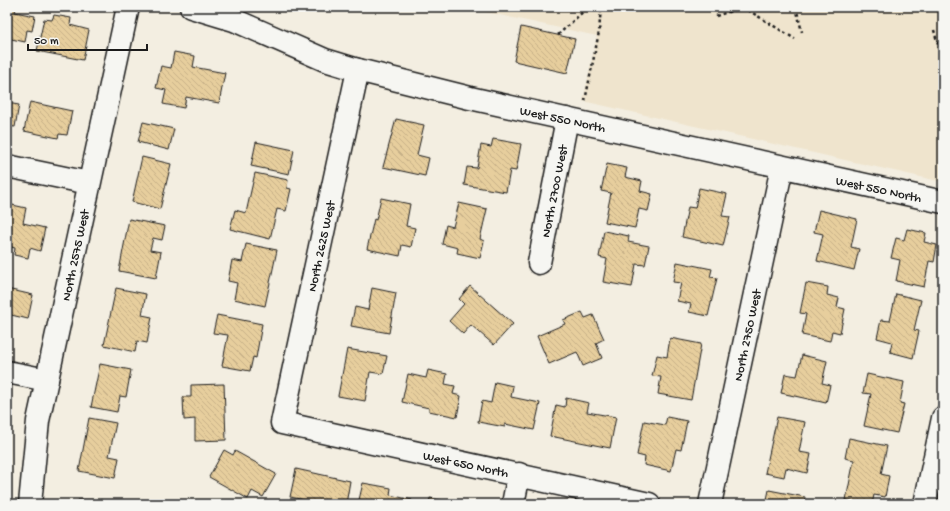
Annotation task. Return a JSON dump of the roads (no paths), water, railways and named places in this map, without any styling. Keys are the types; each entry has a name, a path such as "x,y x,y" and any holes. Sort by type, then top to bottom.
{"street":[{"name":"North 2575 West","path":"30,504 38,421 128,7"},
{"name":"West 550 North","path":"191,7 234,20 325,60 358,70 470,98 943,202"},
{"name":"North 2625 West","path":"282,423 358,70"},
{"name":"North 2700 West","path":"539,263 568,119"},
{"path":"7,166 89,183"},
{"name":"North 2750 West","path":"710,504 782,167"},
{"path":"7,372 47,380"},
{"path":"925,504 937,476 943,418"},
{"name":"West 650 North","path":"282,423 519,474 649,504"},
{"path":"513,504 519,474"}]}
